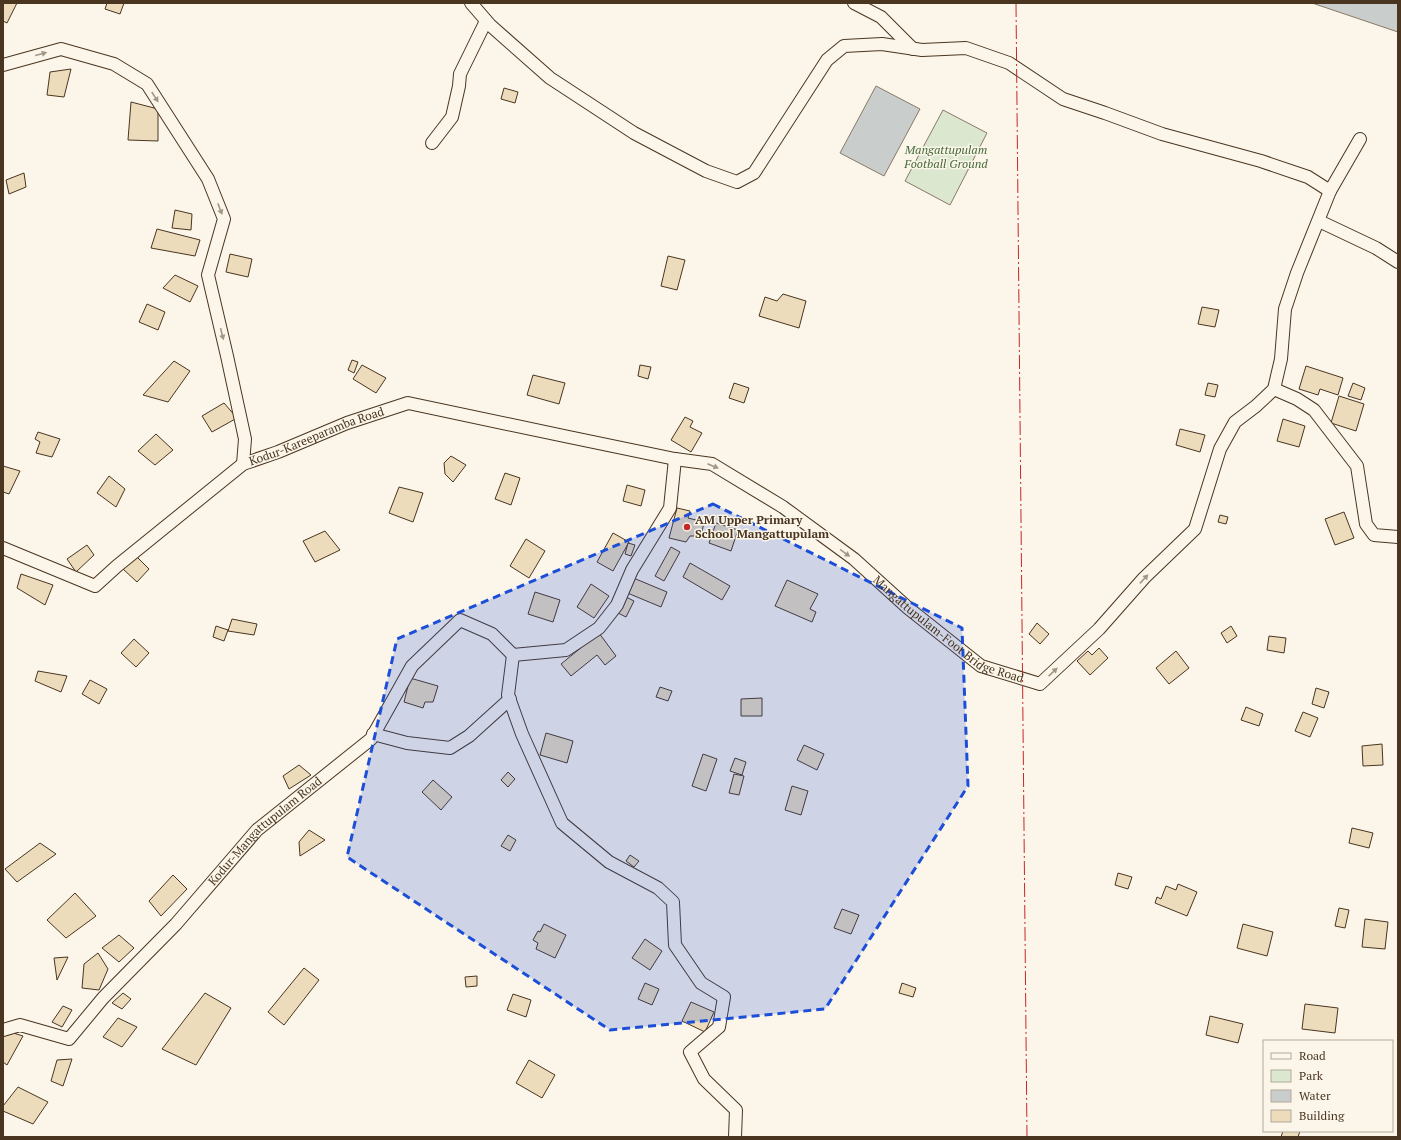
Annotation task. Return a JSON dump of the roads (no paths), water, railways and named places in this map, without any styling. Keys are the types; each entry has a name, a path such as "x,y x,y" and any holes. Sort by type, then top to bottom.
{"street":[{"path":"471,3 486,21 550,78 634,134 706,171 737,182 754,173 827,60 844,46 882,44 922,50 966,48 1009,63 1063,99 1105,112 1162,134 1261,161 1308,177 1330,191"},
{"path":"854,3 881,17 913,49"},
{"path":"432,143 452,117 459,86 460,74 486,21"},
{"path":"3,65 61,49 114,64 147,84 208,178 224,219 208,275 245,439 243,464"},
{"path":"1360,139 1330,191 1285,309 1281,358 1274,389 1297,399 1314,410 1357,466 1366,524 1374,535 1398,537"},
{"path":"1318,221 1376,248 1398,262"},
{"name":"Mangattupulam-Foot Bridge Road","path":"676,459 712,464 783,507 854,559 908,608 981,666 1040,684 1099,629 1144,578 1195,529 1220,449 1235,422 1256,406 1274,389"},
{"name":"Kodur-Kareeparamba Road","path":"3,548 95,586 117,566 243,464 278,452 347,423 408,403 676,459"},
{"path":"676,459 670,508 632,570 617,605 599,628 566,650 513,655 508,695 522,734 562,823 609,862 658,888 673,902 674,945 701,983 724,997 719,1026 690,1052 704,1079 736,1110 735,1137"},
{"name":"Kodur-Mangattupulam Road","path":"3,1030 20,1025 69,1038 103,998 176,924 257,830 371,738 412,666 460,620 492,634 513,655"},
{"path":"373,734 407,743 450,748 469,736 510,699"}],"water":[{"path":"1312,3 1398,3 1398,32"},
{"path":"876,86 920,109 884,176 840,153"}],"place":[{"name":"AM Upper Primary School Mangattupulam","path":"687,527"}],"park label":[{"name":"Mangattupulam Football Ground","path":"946,157"}]}
